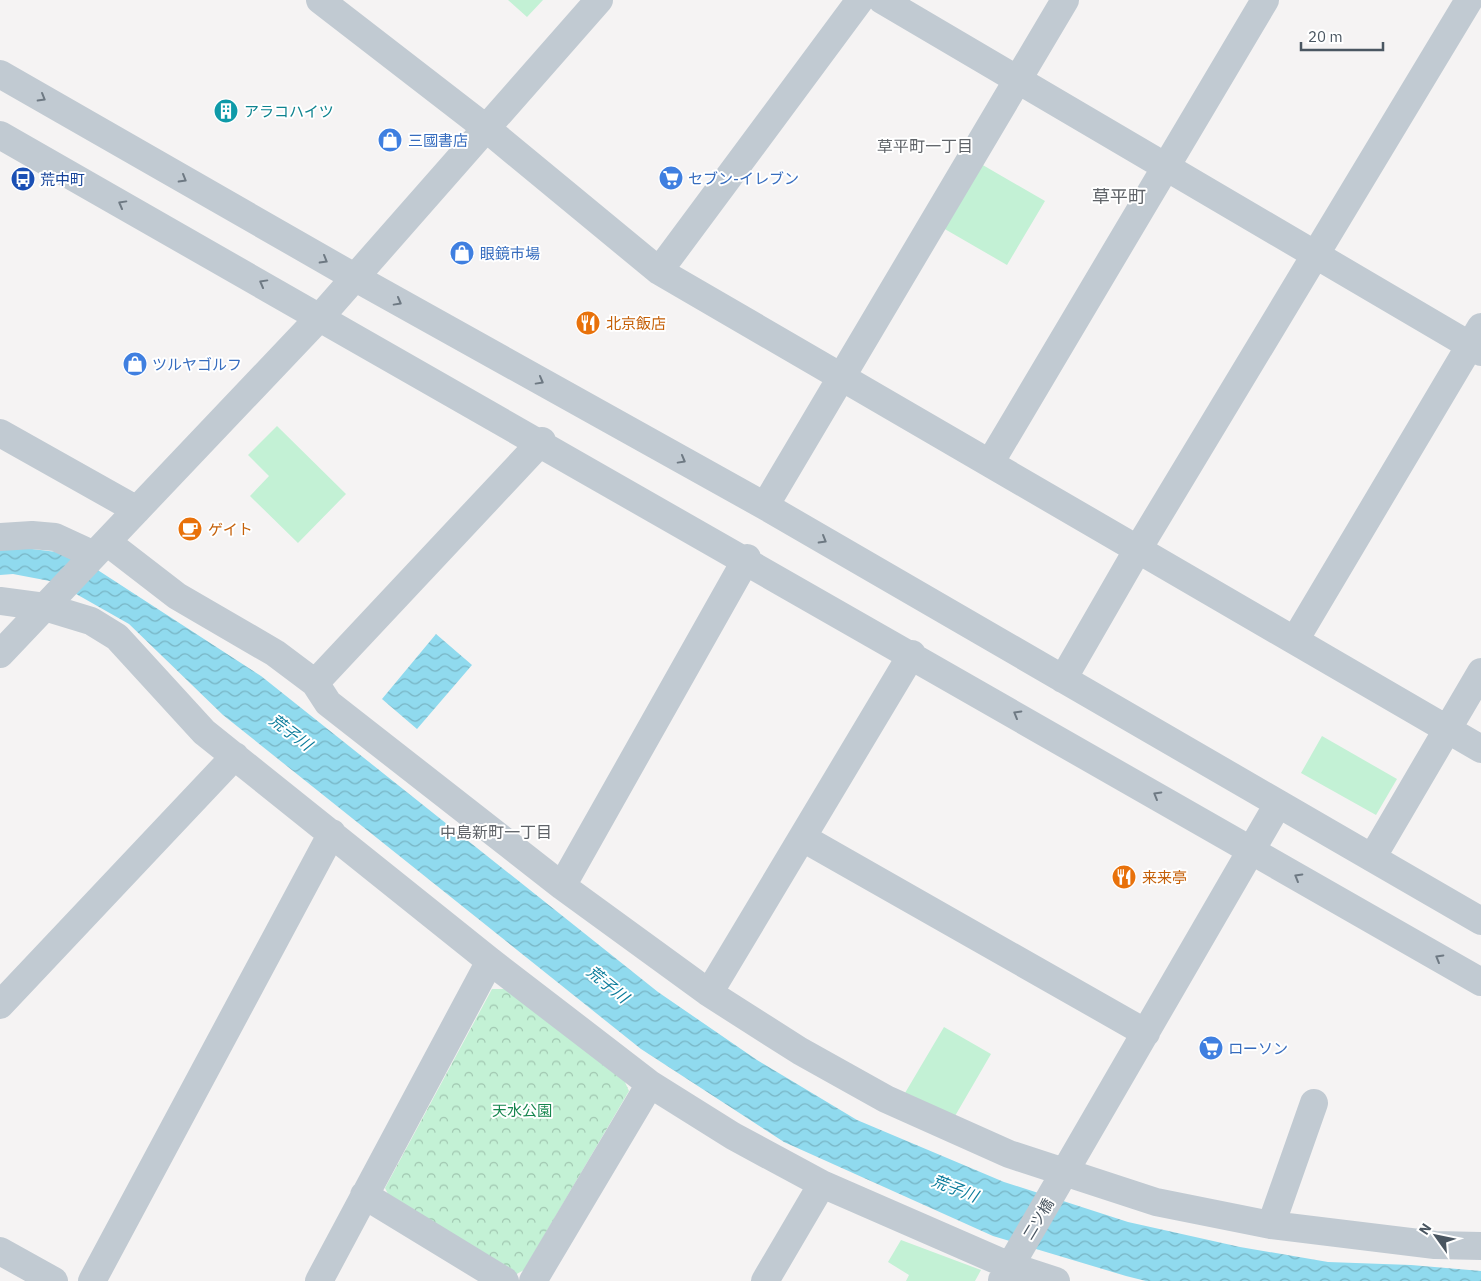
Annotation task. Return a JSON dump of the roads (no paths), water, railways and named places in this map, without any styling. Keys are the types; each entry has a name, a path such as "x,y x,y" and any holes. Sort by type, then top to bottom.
{"street":[{"path":"320,0 486,129 659,271 1448,729 1481,750"},
{"path":"0,654 356,278 600,0"},
{"path":"659,271 860,0"},
{"path":"882,0 1316,255 1477,341 1295,640"},
{"path":"765,506 1065,0"},
{"path":"990,463 1264,0"},
{"path":"1063,679 1138,550 1469,0"},
{"path":"0,74 356,278 765,506 1481,921"},
{"path":"0,135 747,558 1481,982"},
{"path":"0,433 137,510"},
{"path":"315,683 542,442"},
{"path":"0,537 32,535 55,537 100,548 177,596 275,653 315,683 328,703 562,886 710,993 800,1052 886,1099 1062,1178 1156,1202 1270,1225 1435,1246 1481,1246"},
{"path":"562,886 747,558"},
{"path":"0,601 51,600 117,637 204,732 490,961 650,1084 733,1136 822,1184 1010,1266 1056,1281"},
{"path":"710,993 912,654"},
{"path":"1372,858 1481,672"},
{"path":"0,1005 235,756"},
{"name":"二ツ橋","path":"1010,1266 1278,804"},
{"path":"92,1281 332,833"},
{"path":"802,838 1146,1033"},
{"path":"319,1281 490,961"},
{"path":"533,1281 650,1084"},
{"path":"1270,1225 1314,1102"},
{"path":"765,1281 822,1184"},
{"path":"364,1195 505,1281"},
{"path":"0,1252 54,1281"}],"water":[{"name":"荒子川","path":"24,548 73,554 261,676 658,992 757,1060 857,1120 1004,1182 1128,1222 1240,1247 1328,1262 1411,1265 1481,1271 1481,1281 1146,1281 993,1236 784,1142 641,1049 223,715 129,624 55,582 13,574 0,575 0,550"},
{"path":"436,634 472,665 417,729 382,699"}],"place":[{"name":"アラコハイツ","path":"226,111"},
{"name":"三國書店","path":"390,140"},
{"name":"セブン-イレブン","path":"671,178"},
{"name":"荒中町","path":"23,179"},
{"name":"眼鏡市場","path":"462,253"},
{"name":"北京飯店","path":"588,323"},
{"name":"ツルヤゴルフ","path":"135,364"},
{"name":"ゲイト","path":"190,529"},
{"name":"来来亭","path":"1124,877"},
{"name":"ローソン","path":"1211,1048"}],"district":[{"name":"草平町一丁目","path":"925,146"},
{"name":"草平町","path":"1119,196"},
{"name":"中島新町一丁目","path":"496,832"}],"park label":[{"name":"天水公園","path":"522,1110"}]}
